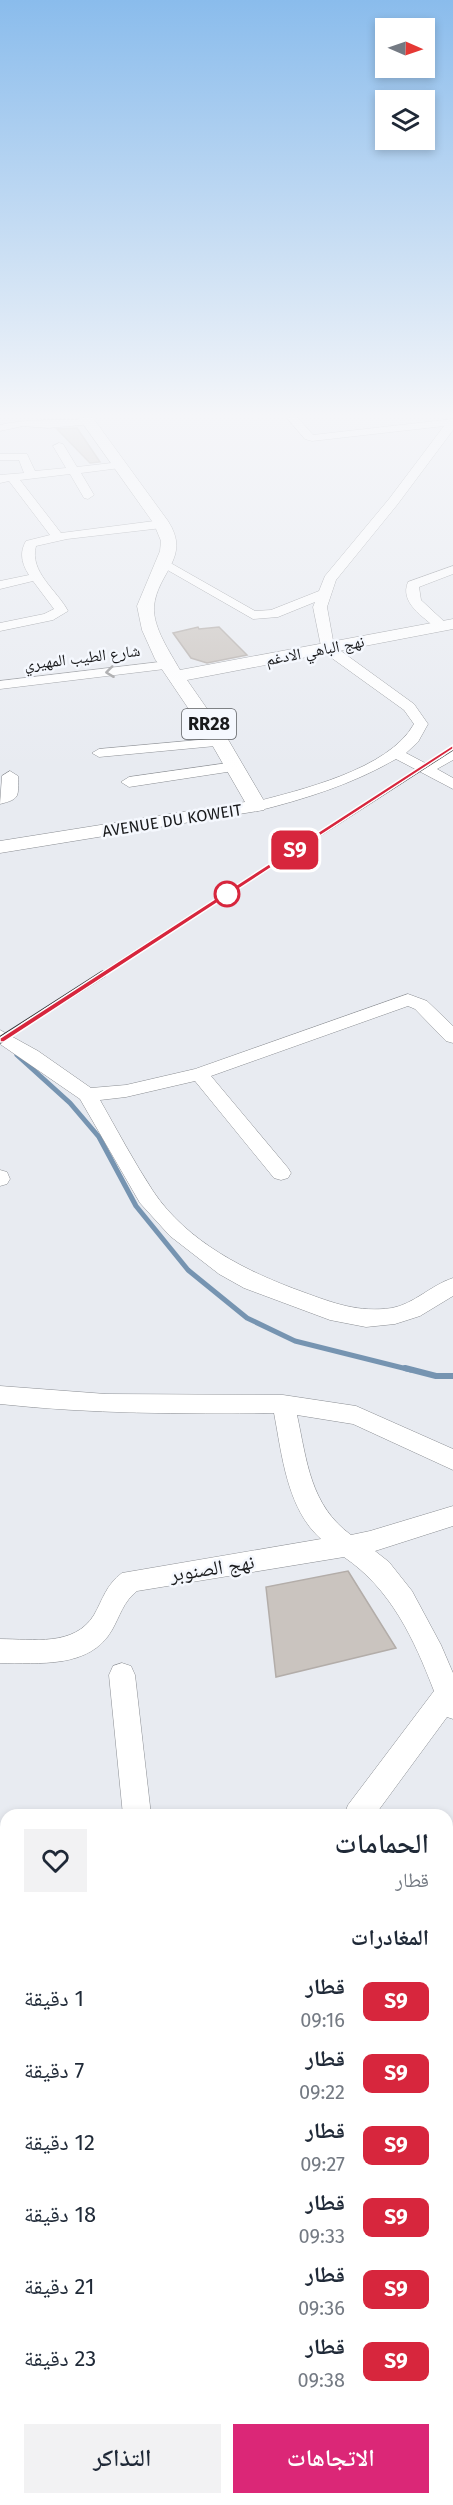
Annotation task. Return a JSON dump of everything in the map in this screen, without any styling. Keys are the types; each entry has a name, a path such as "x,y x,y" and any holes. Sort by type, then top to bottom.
{"main road":[{"name":"AVENUE DU KOWEIT","path":"0,847 257,806 221,742 173,670 146,612 148,596 163,564 169,540 167,535"},
{"name":"نهج الباهي الادغم","path":"173,670 327,648 447,625"}],"street":[{"path":"0,627 48,617 60,612 61,609 36,577 29,560 28,548 34,542 75,535"},
{"path":"257,806 305,794 338,781 395,753 411,743 419,734 422,724 416,714 327,648 320,607 323,594 330,579 366,535"},
{"path":"163,564 253,615 273,614 323,594"},
{"path":"447,625 415,602 413,585 453,570"},
{"path":"0,585 36,577"},
{"name":"شارع الطيب المهيري","path":"0,685 173,670"},
{"path":"99,753 221,742"},
{"path":"395,753 453,784"},
{"path":"426,769 453,754"},
{"path":"129,782 235,767"},
{"path":"0,799 10,796 10,776"},
{"path":"87,1095 126,1091 199,1074 408,1000 421,1005 453,1037"},
{"path":"0,1036 32,1055 87,1095 147,1198 177,1231 226,1268 252,1282 338,1314 366,1319 395,1316 412,1310 453,1286"},
{"path":"199,1074 281,1173"},
{"path":"0,1395 44,1401 126,1404 283,1404 356,1415 453,1460"},
{"path":"283,1404 294,1453 312,1510 326,1528 378,1568 393,1585 418,1625 452,1698 363,1809"},
{"name":"نهج الصنوبر","path":"0,1651 63,1650 82,1644 99,1630 112,1598 118,1590 131,1581 347,1546 401,1534 453,1516"},
{"path":"122,1675 136,1809"}],"building":[{"path":"198,627 199,629 219,627 247,655 207,663 191,658 173,633"},
{"path":"348,1571 396,1648 276,1677 266,1587"}],"waterway":[{"path":"17,1055 70,1103 99,1137 136,1206 188,1270 247,1318 295,1341 411,1370"},
{"path":"405,1368 436,1376 453,1376"}],"railway":[{"path":"101,975 453,748"},
{"path":"0,1040 103,974"}],"train":[{"name":"S9","path":"0,1040 453,748"}]}
